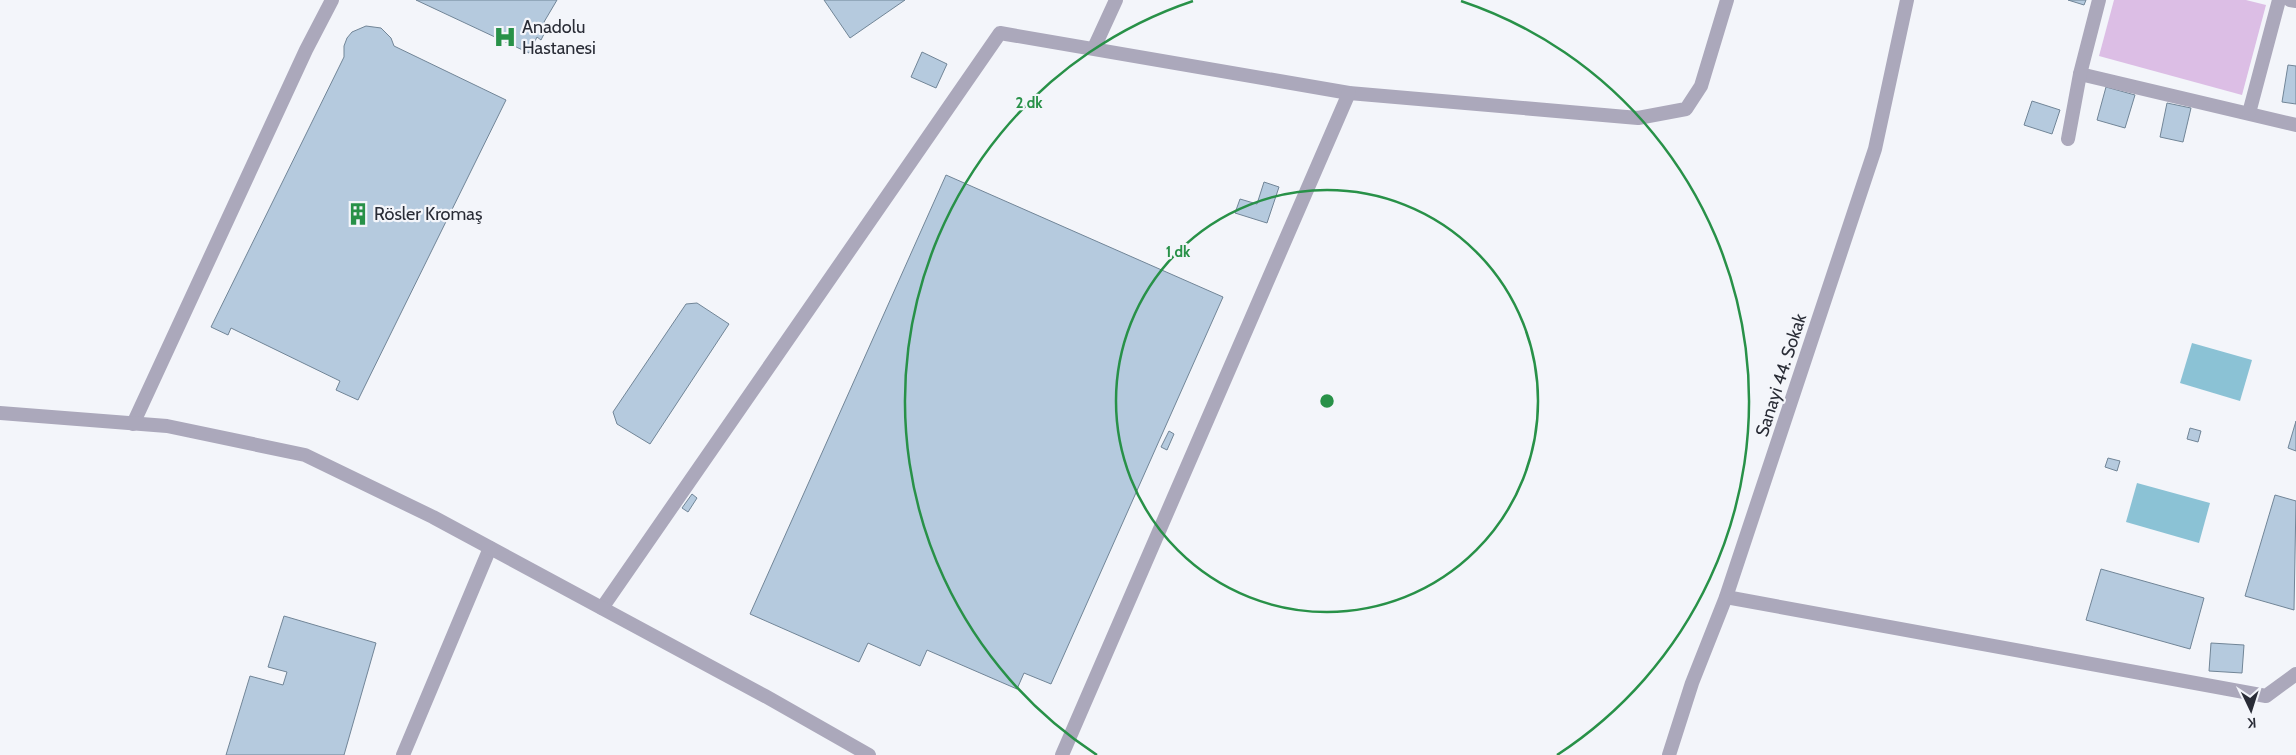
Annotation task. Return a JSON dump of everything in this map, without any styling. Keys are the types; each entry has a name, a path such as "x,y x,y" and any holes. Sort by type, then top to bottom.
{"street":[{"path":"133,424 306,50 332,0"},
{"path":"1094,48 1116,0"},
{"path":"602,608 1000,33 1348,93 1638,118 1686,109 1701,86 1726,0"},
{"name":"Sanayi 44. Sokak","path":"1669,755 1692,683 1726,597 1875,149 1907,0"},
{"path":"2068,139 2080,74 2098,0"},
{"path":"2249,113 2279,0"},
{"path":"2290,0 2296,1"},
{"path":"2080,74 2296,125"},
{"path":"1062,755 1348,93"},
{"path":"0,413 167,426 305,455 433,517 766,696 869,755"},
{"path":"403,755 490,548"},
{"path":"1726,597 2266,696 2296,674"}],"shaded area":[{"path":"2114,0 2246,0 2266,5 2242,95 2099,56"}],"water":[{"path":"2192,343 2252,360 2240,401 2180,383"},
{"path":"2137,483 2210,503 2199,543 2126,522"}],"building":[{"path":"416,0 557,0 544,22 549,24 541,40 537,37 529,53"},
{"path":"824,0 905,0 850,38"},
{"path":"2068,0 2086,0 2084,5"},
{"name":"Rösler Kromaş","path":"366,26 381,28 391,38 394,46 506,100 358,400 336,390 340,381 231,328 228,335 211,327 344,57 344,46 347,38 352,32"},
{"path":"922,52 947,64 936,88 911,77"},
{"path":"2288,65 2296,66 2296,104 2282,102"},
{"path":"2106,87 2135,95 2125,128 2097,120"},
{"path":"2032,101 2060,110 2052,134 2024,125"},
{"path":"2167,103 2191,108 2183,142 2160,137"},
{"path":"946,175 1223,297 1051,684 1024,673 1017,689 927,650 920,666 868,643 859,662 750,614"},
{"path":"1264,182 1279,187 1267,223 1235,213 1240,199 1257,204"},
{"path":"697,303 729,324 650,444 617,424 613,412 686,304"},
{"path":"2296,421 2296,451 2288,448"},
{"path":"2190,428 2201,431 2198,442 2187,439"},
{"path":"1169,431 1174,434 1167,450 1161,447"},
{"path":"2108,458 2120,461 2117,471 2105,467"},
{"path":"692,494 697,498 688,512 682,508"},
{"path":"2275,495 2296,501 2294,610 2245,596"},
{"path":"2101,569 2204,598 2190,649 2086,620"},
{"path":"284,616 376,643 344,755 226,755 250,676 283,685 287,672 268,667"},
{"path":"2211,643 2244,645 2242,673 2209,671"}],"place":[{"name":"Anadolu Hastanesi","path":"505,37"},
{"name":"Rösler Kromaş","path":"358,214"}]}
